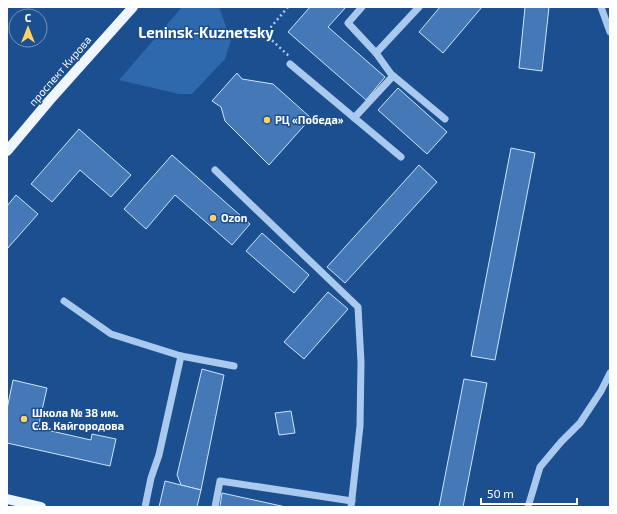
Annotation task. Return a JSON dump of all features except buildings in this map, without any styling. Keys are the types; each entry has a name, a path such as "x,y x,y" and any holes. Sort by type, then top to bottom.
{"main road":[{"name":"проспект Кирова","path":"7,152 49,101 133,7"},
{"path":"7,499 41,507"}],"street":[{"path":"362,7 348,23 376,53 393,76 445,119"},
{"path":"376,53 419,7"},
{"path":"601,7 609,28"},
{"path":"290,64 401,156"},
{"path":"354,118 393,76"},
{"path":"215,507 220,481 351,504 360,426 361,362 358,306 216,170"},
{"path":"64,301 111,334 181,356 234,366"},
{"path":"146,507 151,478 158,455 181,356"},
{"path":"528,507 540,467 561,442 580,423 601,391 610,373"}],"path":[{"path":"288,7 264,34 294,60 290,64"}],"shaded area":[{"path":"182,7 219,7 231,40 225,59 192,94 179,94 119,80"}],"place":[{"name":"РЦ «Победа»","path":"267,120"},
{"name":"Ozon","path":"213,218"},
{"name":"Школа № 38 им. С.В. Кайгородова","path":"24,419"}],"district":[{"name":"Leninsk-Kuznetsky","path":"206,33"}]}
